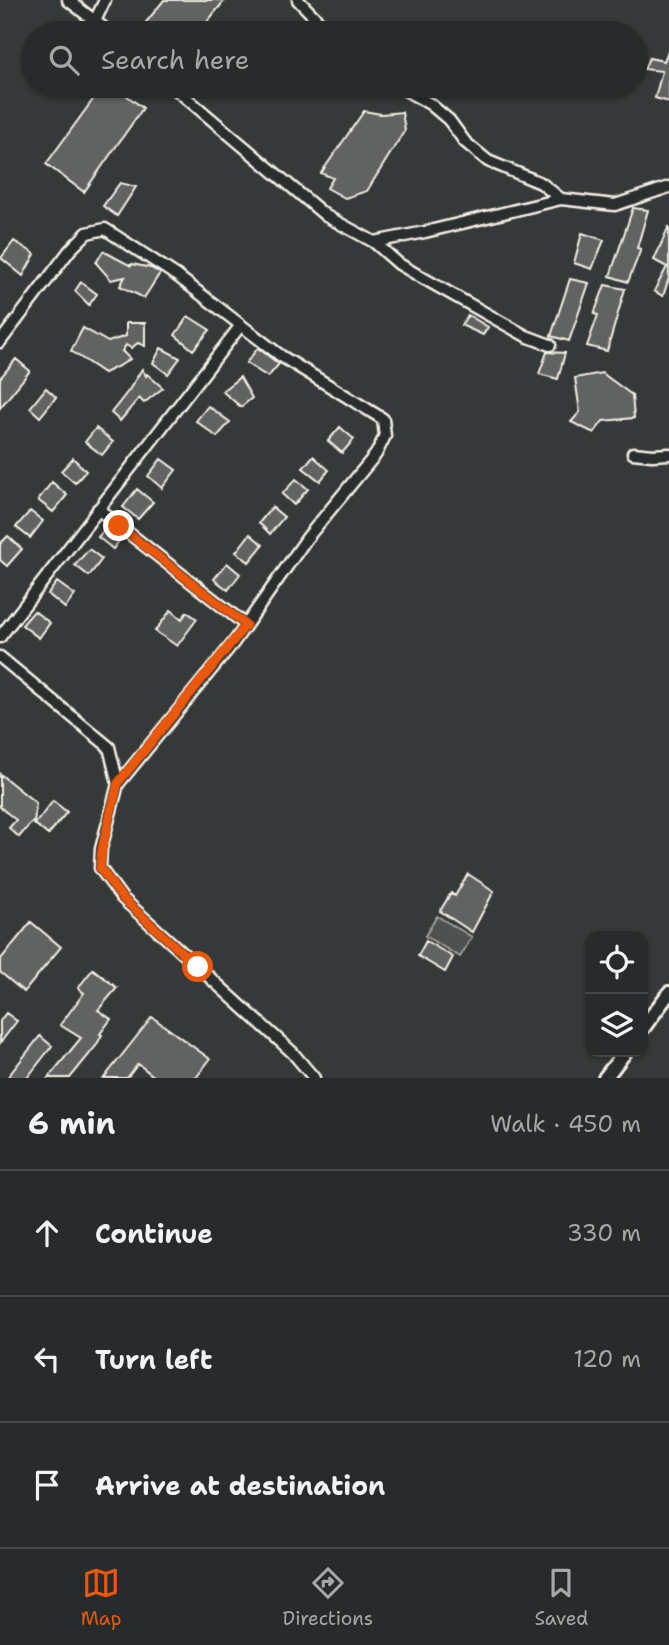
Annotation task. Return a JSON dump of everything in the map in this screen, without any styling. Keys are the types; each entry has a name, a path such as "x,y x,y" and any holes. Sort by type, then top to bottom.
{"main road":[{"path":"648,1021 669,993"},
{"path":"606,1078 621,1057"}],"street":[{"path":"68,0 95,21 105,0"},
{"path":"298,0 318,21"},
{"path":"186,98 326,216 374,242 399,264 526,335 550,345"},
{"path":"419,98 449,120 464,142 488,161 541,183 561,199"},
{"path":"374,242 561,199 615,205 669,187"},
{"path":"0,342 70,250 87,233 105,229 176,275 281,356 383,419 385,436 376,454 307,538 246,625 118,783 100,868 122,898 292,1052 314,1078"},
{"path":"0,637 241,325"},
{"path":"633,453 669,454"},
{"path":"98,509 246,625"},
{"path":"0,657 109,747 118,783"}],"shaded area":[{"path":"437,916 472,937 460,957 425,936"}],"building":[{"path":"164,0 225,0 208,21 147,21"},
{"path":"669,49 669,102 655,98 662,71 648,69 649,58 664,61"},
{"path":"94,98 130,98 143,108 84,192 46,164"},
{"path":"364,111 381,114 402,112 405,130 367,191 345,198 327,188 333,178 321,173"},
{"path":"120,183 136,187 117,216 103,206"},
{"path":"633,208 648,210 637,248 641,249 628,282 610,276"},
{"path":"669,226 669,278 663,296 654,291 667,267 654,260"},
{"path":"582,233 604,240 592,269 574,263"},
{"path":"14,241 35,254 23,276 1,258"},
{"path":"103,251 131,266 151,268 160,273 144,298 120,286 125,277 111,280 96,263"},
{"path":"570,279 589,283 569,341 551,336"},
{"path":"81,282 97,294 89,305 75,291"},
{"path":"605,285 625,289 607,351 587,346 598,315 594,314"},
{"path":"468,315 488,327 483,335 461,325"},
{"path":"188,316 210,330 193,350 175,335"},
{"path":"126,323 145,323 145,346 138,343 131,348 126,345 122,351 130,359 121,365 104,373 71,351 83,328 108,342 126,336"},
{"path":"161,348 180,358 168,374 153,363"},
{"path":"258,348 279,364 268,377 246,363"},
{"path":"547,352 565,353 558,379 539,374"},
{"path":"16,359 30,371 0,408 0,378"},
{"path":"142,369 146,376 147,374 163,388 144,403 139,398 120,421 111,413"},
{"path":"602,373 632,395 634,418 603,421 594,433 571,422 580,412 575,378"},
{"path":"240,377 252,398 241,407 222,391"},
{"path":"46,388 56,397 40,417 30,408"},
{"path":"208,406 230,422 217,437 196,421"},
{"path":"340,427 354,439 342,453 328,441"},
{"path":"96,428 113,442 102,455 85,442"},
{"path":"313,456 329,470 320,481 303,468"},
{"path":"73,458 86,471 75,483 61,471"},
{"path":"161,459 176,470 162,488 148,476"},
{"path":"296,479 308,489 294,505 282,494"},
{"path":"52,482 67,495 53,512 38,500"},
{"path":"137,489 153,502 138,519 123,507"},
{"path":"272,507 284,517 270,534 259,523"},
{"path":"30,511 43,521 30,538 16,527"},
{"path":"107,526 122,537 113,549 98,537"},
{"path":"250,534 263,545 249,562 236,552"},
{"path":"8,536 22,549 7,566 0,560 0,544"},
{"path":"89,549 102,559 89,576 75,565"},
{"path":"227,563 240,574 228,590 214,579"},
{"path":"57,582 75,595 65,608 48,594"},
{"path":"171,610 182,619 187,612 197,619 177,646 155,631"},
{"path":"34,611 50,623 39,638 22,625"},
{"path":"0,774 36,803 34,824 32,822 19,837 9,828 16,820 0,807"},
{"path":"53,801 67,812 48,835 35,824"},
{"path":"468,874 494,891 472,932 440,911 451,893 455,896"},
{"path":"31,922 61,947 24,992 0,972 0,960"},
{"path":"426,941 453,957 445,972 418,956"},
{"path":"93,969 117,988 98,1010 111,1019 100,1034 102,1035 96,1046 70,1078 48,1078 81,1038 60,1025 84,993 78,988"},
{"path":"6,1013 17,1021 0,1043 0,1021"},
{"path":"152,1017 210,1059 196,1078 156,1078 138,1064 127,1078 104,1078"},
{"path":"40,1036 52,1046 27,1078 7,1078"}],"route":[{"path":"119,526 246,625 118,783 102,849 100,868 122,898 198,967"}]}
